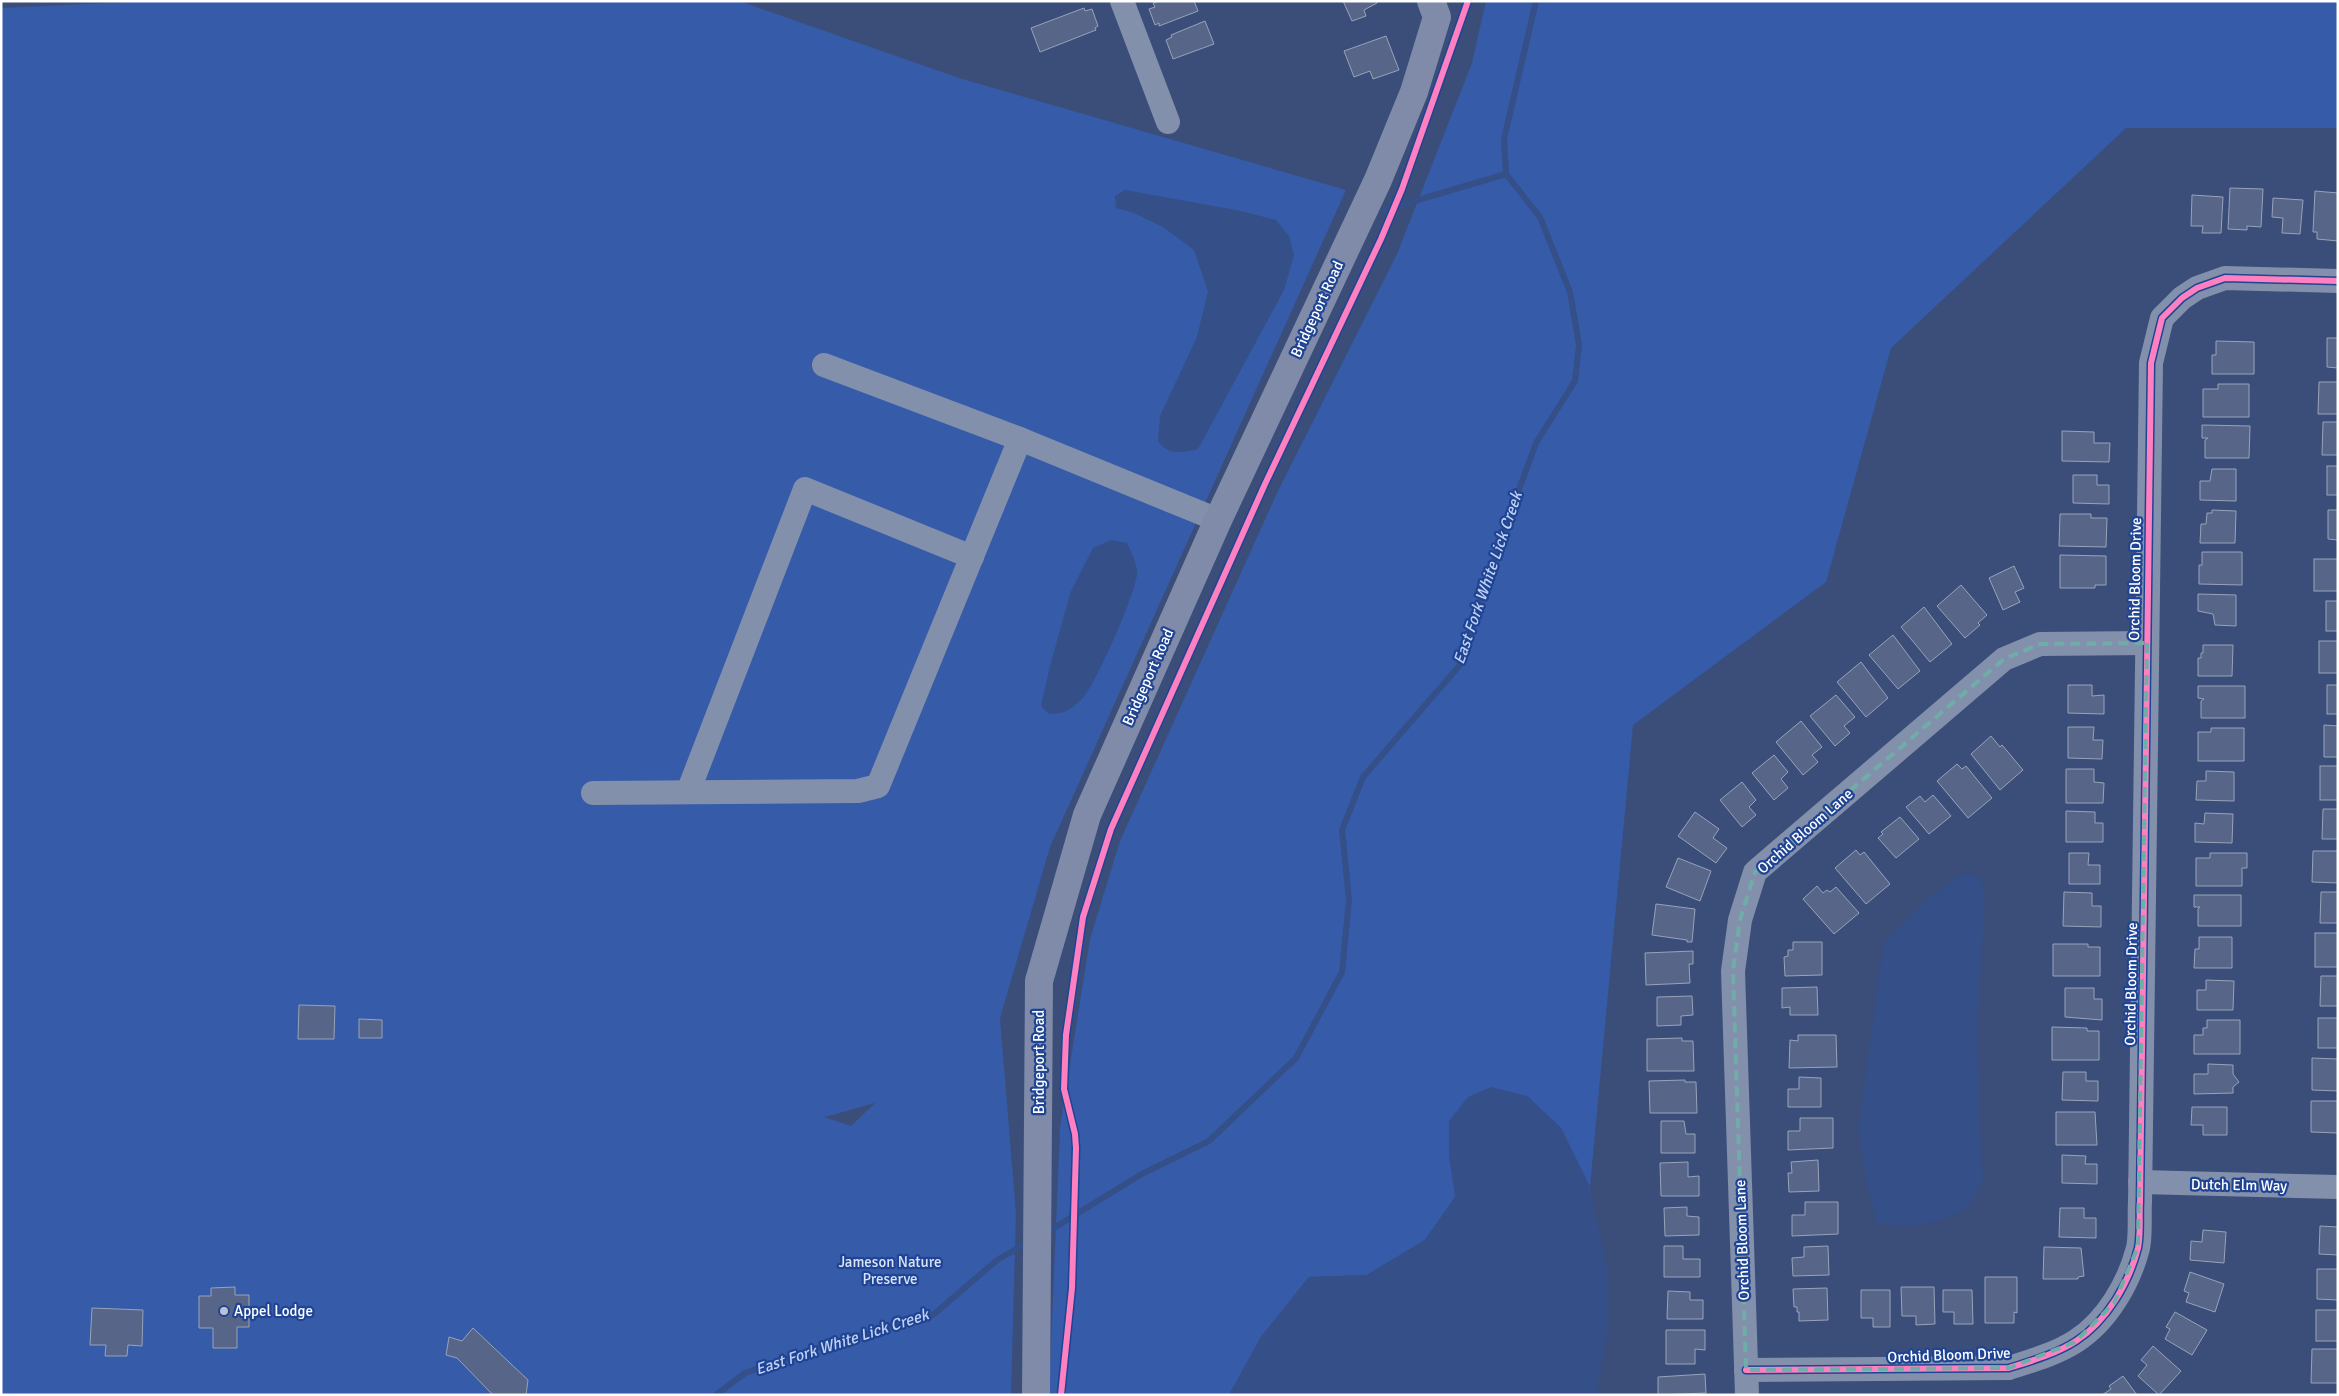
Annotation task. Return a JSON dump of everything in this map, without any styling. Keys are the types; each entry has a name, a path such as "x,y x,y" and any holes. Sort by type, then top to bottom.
{"street":[{"path":"1122,1 1168,122"},
{"name":"Bridgeport Road","path":"1036,1395 1039,981 1087,815 1218,520 1378,180 1414,92 1436,6"},
{"name":"Orchid Bloom Drive","path":"1746,1370 2009,1368 2067,1346 2093,1328 2107,1313 2126,1280 2138,1247 2140,1182 2151,363 2162,318 2182,298 2197,288 2225,278 2338,281"},
{"path":"824,365 1020,439 1218,520"},
{"path":"593,793 858,791 878,786 1020,439"},
{"path":"688,792 805,489 972,557"},
{"name":"Orchid Bloom Lane","path":"1747,1395 1732,971 1740,920 1755,872 2004,659 2040,644 2147,643"},
{"name":"Dutch Elm Way","path":"2140,1182 2338,1187"}],"highlighted area":[{"path":"2147,643 2138,1247 2114,1303 2075,1342 2009,1368 1746,1370 1733,971 1740,920 1755,872 2004,659 2040,644"}],"green space":[{"name":"Jameson Nature Preserve","path":"150,1 739,1 959,78 1346,190 1050,847 1000,1018 1016,1214 1011,1395 1,1395 1,8","holes":["875,1103 851,1126 824,1117"]},
{"path":"1486,1 2338,1 2338,128 2126,128 1891,348 1826,582 1633,725 1590,1187 1561,1128 1527,1096 1425,1240 1367,1275 1309,1277 1261,1337 1229,1395 1049,1395 1060,1127 1090,939 1120,841 1277,493 1397,254 1472,63"}],"shaded area":[{"path":"1125,190 1241,211 1276,220 1289,236 1294,255 1284,290 1198,449 1181,452 1171,451 1162,446 1158,441 1160,416 1197,337 1208,291 1194,250 1163,227 1134,213 1116,208 1115,196"},
{"path":"1111,540 1127,543 1134,560 1137,572 1131,597 1105,658 1088,691 1071,709 1049,714 1041,706 1071,591 1093,548"},
{"path":"1959,874 1979,875 1985,894 1978,1016 1979,1111 1983,1180 1969,1206 1946,1219 1911,1226 1877,1223 1868,1189 1858,1130 1884,942 1918,908"},
{"path":"1491,1087 1527,1096 1561,1128 1590,1187 1607,1268 1607,1333 1596,1395 1229,1395 1261,1337 1309,1277 1367,1275 1425,1240 1455,1197 1449,1155 1449,1121 1468,1097"}],"building":[{"path":"1159,1 1194,1 1198,11 1159,26 1159,23 1155,25 1149,9 1155,7 1153,3"},
{"path":"1343,1 1376,1 1377,3 1364,10 1366,16 1352,21"},
{"path":"1084,8 1085,11 1092,9 1098,26 1095,28 1096,30 1040,52 1031,28"},
{"path":"1205,21 1214,44 1173,59 1166,40 1172,37 1171,35"},
{"path":"1386,36 1399,70 1373,79 1370,71 1354,77 1344,51"},
{"path":"2230,188 2263,189 2261,227 2247,226 2247,230 2228,229"},
{"path":"2315,191 2338,193 2338,241 2317,239 2317,232 2313,232"},
{"path":"2192,195 2223,197 2221,233 2202,233 2203,226 2191,226"},
{"path":"2273,198 2303,200 2300,234 2282,233 2283,218 2272,217"},
{"path":"2327,338 2338,338 2338,368 2327,367"},
{"path":"2216,341 2254,342 2254,374 2212,374 2212,355 2216,355"},
{"path":"2319,382 2338,382 2338,414 2318,414"},
{"path":"2218,384 2249,384 2249,417 2203,417 2203,389 2218,389"},
{"path":"2323,422 2338,422 2338,455 2322,455"},
{"path":"2202,425 2250,426 2249,458 2205,458 2205,440 2208,438 2202,438"},
{"path":"2062,431 2094,432 2094,443 2110,443 2109,462 2062,461"},
{"path":"2327,466 2338,466 2338,495 2327,495"},
{"path":"2212,469 2236,469 2236,501 2200,500 2200,481 2210,481"},
{"path":"2073,475 2097,475 2097,485 2109,485 2109,504 2073,503"},
{"path":"2212,510 2236,511 2235,543 2200,543 2201,524 2206,524 2207,513 2212,513"},
{"path":"2328,510 2338,510 2338,540 2328,539"},
{"path":"2060,514 2091,514 2091,518 2107,518 2106,547 2059,546"},
{"path":"2202,552 2242,552 2242,585 2199,584 2199,565 2202,565"},
{"path":"2060,555 2106,556 2106,585 2095,585 2095,588 2060,588"},
{"path":"2314,559 2338,559 2338,591 2314,591"},
{"path":"2014,566 2024,588 2015,592 2020,602 2003,610 1989,578"},
{"path":"1961,585 1987,615 1978,623 1980,625 1965,638 1937,606"},
{"path":"2198,594 2236,595 2236,626 2215,625 2213,614 2198,611"},
{"path":"2326,601 2338,601 2338,631 2326,631"},
{"path":"1924,607 1952,644 1930,662 1901,627"},
{"path":"1893,635 1920,671 1898,689 1869,655"},
{"path":"2319,641 2338,641 2338,673 2319,673"},
{"path":"2203,645 2233,645 2232,676 2198,676 2198,658 2201,658 2201,653 2203,653"},
{"path":"1861,662 1888,698 1866,717 1837,682"},
{"path":"2068,685 2092,685 2092,696 2104,695 2104,714 2068,713"},
{"path":"2327,685 2338,685 2338,714 2327,714"},
{"path":"2198,686 2245,686 2245,718 2201,718 2201,701 2204,699 2198,698"},
{"path":"1836,695 1855,717 1844,726 1850,733 1835,746 1810,716"},
{"path":"1801,721 1822,747 1812,755 1818,762 1803,775 1776,742"},
{"path":"2324,725 2338,726 2338,757 2324,757"},
{"path":"2068,727 2094,727 2093,740 2103,740 2102,759 2068,758"},
{"path":"2211,728 2244,728 2244,761 2198,761 2198,732 2211,732"},
{"path":"1991,736 2000,747 2002,745 2023,770 2000,790 1971,754"},
{"path":"1774,755 1788,772 1781,779 1788,788 1774,800 1752,773"},
{"path":"1957,764 1962,769 1966,766 1992,798 1968,818 1937,781"},
{"path":"2320,766 2338,766 2338,800 2320,800"},
{"path":"2066,769 2094,769 2094,782 2104,783 2103,803 2066,803"},
{"path":"2206,771 2234,772 2234,801 2196,800 2197,781 2206,781"},
{"path":"1742,782 1756,800 1749,807 1756,815 1742,827 1720,800"},
{"path":"1933,795 1951,816 1929,834 1906,807 1920,796 1925,802"},
{"path":"2323,809 2338,809 2338,839 2322,839"},
{"path":"2066,811 2095,812 2095,823 2103,823 2103,842 2066,842"},
{"path":"1695,812 1719,829 1713,838 1727,848 1716,863 1678,836"},
{"path":"2205,813 2233,814 2232,843 2195,842 2195,823 2204,824"},
{"path":"1900,817 1919,839 1896,858 1878,838 1883,834 1881,832"},
{"path":"1856,850 1860,855 1864,852 1890,884 1866,904 1835,868"},
{"path":"2313,851 2338,851 2338,883 2312,882"},
{"path":"2069,853 2089,853 2088,865 2100,865 2100,884 2069,884"},
{"path":"2210,853 2247,853 2247,868 2242,868 2242,886 2196,886 2196,858 2210,858"},
{"path":"1678,858 1711,871 1700,901 1666,887"},
{"path":"1817,886 1823,893 1827,890 1830,892 1836,887 1859,913 1834,934 1803,899"},
{"path":"2064,892 2092,893 2092,906 2101,906 2101,927 2063,926"},
{"path":"2321,892 2338,892 2338,923 2320,923"},
{"path":"2194,895 2241,895 2241,926 2198,926 2198,909 2200,907 2194,907"},
{"path":"1656,904 1695,909 1692,942 1652,935"},
{"path":"2315,933 2338,933 2338,967 2315,967"},
{"path":"2199,937 2232,937 2232,968 2194,968 2195,949 2199,949"},
{"path":"1793,942 1822,942 1822,975 1785,976 1784,957 1788,956 1788,950 1793,950"},
{"path":"2053,944 2088,944 2088,947 2100,947 2100,976 2053,976"},
{"path":"1693,951 1693,964 1689,964 1690,983 1646,985 1645,953"},
{"path":"2321,976 2338,976 2338,1006 2320,1006"},
{"path":"2206,980 2234,981 2233,1010 2197,1010 2197,990 2206,990"},
{"path":"1817,987 1818,1015 1790,1015 1790,1007 1782,1008 1782,988"},
{"path":"2065,988 2094,988 2094,999 2102,999 2102,1020 2065,1017"},
{"path":"1692,996 1693,1015 1681,1016 1681,1025 1657,1026 1657,997"},
{"path":"299,1005 335,1006 334,1039 298,1039"},
{"path":"2318,1018 2338,1018 2338,1048 2318,1048"},
{"path":"359,1019 382,1020 382,1038 359,1038"},
{"path":"2207,1020 2240,1020 2240,1054 2194,1054 2194,1035 2203,1035 2203,1028 2207,1028"},
{"path":"2052,1027 2087,1028 2087,1031 2099,1031 2099,1060 2052,1060"},
{"path":"1798,1035 1836,1035 1837,1067 1789,1068 1790,1040 1798,1041"},
{"path":"1682,1038 1682,1041 1693,1041 1694,1071 1647,1071 1647,1039"},
{"path":"2312,1058 2338,1059 2338,1091 2312,1090"},
{"path":"2208,1064 2233,1065 2233,1074 2239,1082 2233,1087 2233,1093 2194,1094 2194,1074 2208,1074"},
{"path":"2063,1072 2086,1072 2086,1081 2098,1081 2098,1101 2062,1100"},
{"path":"1799,1077 1821,1078 1821,1107 1788,1107 1788,1089 1799,1089"},
{"path":"1685,1080 1685,1082 1696,1082 1697,1113 1650,1113 1649,1081"},
{"path":"2311,1101 2338,1101 2338,1133 2311,1132"},
{"path":"2192,1107 2227,1107 2227,1135 2203,1135 2203,1125 2191,1125"},
{"path":"2056,1112 2095,1112 2097,1145 2056,1145"},
{"path":"1800,1118 1833,1118 1833,1148 1788,1150 1788,1131 1800,1131"},
{"path":"1661,1121 1684,1121 1686,1134 1695,1134 1695,1153 1661,1153"},
{"path":"2062,1155 2086,1156 2085,1164 2097,1164 2097,1184 2062,1183"},
{"path":"1818,1160 1819,1191 1789,1192 1788,1173 1792,1173 1791,1162"},
{"path":"1688,1162 1688,1177 1699,1176 1699,1196 1661,1196 1660,1163"},
{"path":"1805,1202 1838,1202 1838,1234 1792,1236 1792,1215 1805,1215"},
{"path":"1687,1207 1687,1216 1699,1217 1699,1235 1665,1236 1664,1208"},
{"path":"2060,1208 2084,1208 2084,1218 2096,1218 2096,1238 2059,1237"},
{"path":"2320,1226 2338,1227 2338,1255 2319,1254"},
{"path":"2203,1230 2226,1232 2224,1263 2190,1260 2191,1241 2202,1242"},
{"path":"1664,1246 1683,1246 1683,1259 1700,1259 1700,1277 1664,1277"},
{"path":"1828,1246 1829,1275 1793,1276 1792,1258 1804,1257 1804,1247"},
{"path":"2044,1247 2081,1248 2084,1276 2078,1277 2078,1279 2043,1279"},
{"path":"2317,1269 2338,1269 2338,1300 2317,1299"},
{"path":"2190,1272 2224,1284 2215,1312 2186,1302 2189,1293 2184,1291"},
{"path":"1985,1277 2017,1277 2017,1313 2014,1312 2014,1323 1985,1323"},
{"name":"Appel Lodge","path":"235,1287 235,1295 249,1295 249,1327 237,1327 237,1348 213,1348 213,1328 199,1328 199,1296 211,1296 211,1288"},
{"path":"1901,1287 1934,1287 1935,1324 1916,1325 1916,1316 1902,1316"},
{"path":"1827,1288 1828,1320 1799,1321 1799,1312 1797,1312 1797,1307 1794,1307 1793,1289"},
{"path":"1861,1290 1890,1290 1890,1327 1873,1327 1873,1318 1861,1318"},
{"path":"1943,1290 1972,1290 1973,1324 1954,1324 1954,1312 1943,1312"},
{"path":"1668,1291 1690,1292 1690,1300 1703,1300 1703,1319 1667,1319"},
{"path":"92,1308 143,1310 142,1346 128,1345 127,1356 105,1356 106,1345 90,1345"},
{"path":"2316,1310 2338,1310 2338,1341 2316,1341"},
{"path":"2175,1312 2207,1330 2192,1355 2165,1339 2170,1329 2166,1327"},
{"path":"473,1328 528,1380 526,1395 493,1395 457,1358 446,1355 449,1337 462,1341"},
{"path":"1666,1330 1705,1330 1705,1350 1695,1349 1695,1364 1666,1364"},
{"path":"2153,1346 2181,1371 2159,1395 2138,1376 2147,1365 2141,1360"},
{"path":"2312,1349 2338,1349 2338,1383 2311,1383"},
{"path":"1705,1374 1706,1393 1658,1395 1658,1377"},
{"path":"2123,1376 2137,1395 2102,1395 2111,1389 2109,1386"}],"waterway":[{"name":"East Fork White Lick Creek","path":"1044,1234 1140,1175 1209,1141 1296,1058 1342,972 1349,900 1342,830 1363,777 1460,665 1503,533 1536,443 1575,381 1579,345 1570,292 1540,217 1506,174 1504,139 1536,1"},
{"path":"1384,210 1506,174"},
{"name":"East Fork White Lick Creek","path":"716,1395 745,1373 832,1343 933,1315 997,1260 1031,1241"}],"cycle path":[{"path":"1061,1395 1072,1288 1076,1148 1075,1134 1064,1089 1066,1035 1083,917 1111,829 1265,484 1381,239 1402,189 1468,1"},
{"path":"1746,1370 2009,1368 2035,1360 2076,1341 2087,1333 2107,1312 2123,1288 2138,1248 2140,1231 2151,363 2162,318 2182,298 2197,288 2225,278 2338,281"}],"place":[{"name":"Appel Lodge","path":"224,1311"}]}
